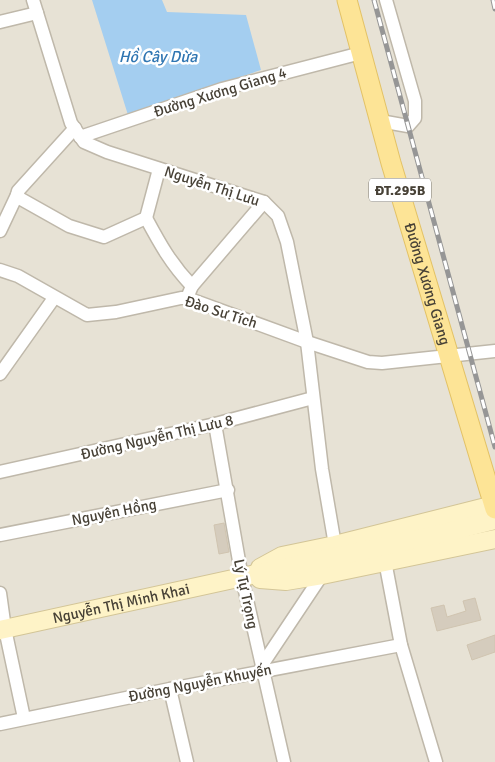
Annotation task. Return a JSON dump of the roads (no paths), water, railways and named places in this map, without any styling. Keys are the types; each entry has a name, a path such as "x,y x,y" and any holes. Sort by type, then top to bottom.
{"main road":[{"name":"Đường Xương Giang","path":"347,0 380,121 495,512"},
{"name":"Nguyễn Thị Minh Khai","path":"2,630 444,533 495,512"},
{"path":"242,578 282,556 495,512"},
{"path":"242,578 286,581 495,539"}],"street":[{"path":"0,230 18,191 78,132 71,123 33,0"},
{"path":"380,121 408,126 415,118 415,101 386,0"},
{"path":"0,22 37,13"},
{"name":"Đường Xương Giang 4","path":"78,132 222,89 361,53"},
{"name":"Nguyễn Thị Lưu","path":"78,132 84,142 107,152 264,202 278,216 287,242 307,342 313,398 335,544"},
{"path":"159,169 146,218 165,254 192,286"},
{"path":"17,195 69,226 97,236 110,236 146,218"},
{"path":"187,298 192,286 264,202"},
{"name":"Đào Sư Tích","path":"0,270 18,276 54,298 82,313 92,316 187,298 307,342 375,363 495,351"},
{"path":"0,374 54,298"},
{"name":"Đường Nguyễn Thị Lưu 8","path":"0,472 215,424 313,398"},
{"name":"Lý Tự Trọng","path":"215,424 242,578 284,762"},
{"name":"Nguyên Hồng","path":"0,535 228,490"},
{"path":"385,561 401,645 436,762"},
{"path":"262,668 322,575"},
{"path":"0,593 2,630 24,718"},
{"name":"Đường Nguyễn Khuyến","path":"0,724 262,668 401,645"},
{"path":"170,689 186,762"}],"water":[{"name":"Hồ Cây Dừa","path":"92,0 162,0 167,12 246,15 261,70 128,115"}],"railway":[{"path":"374,0 495,447"},
{"path":"493,0 495,9"}]}
